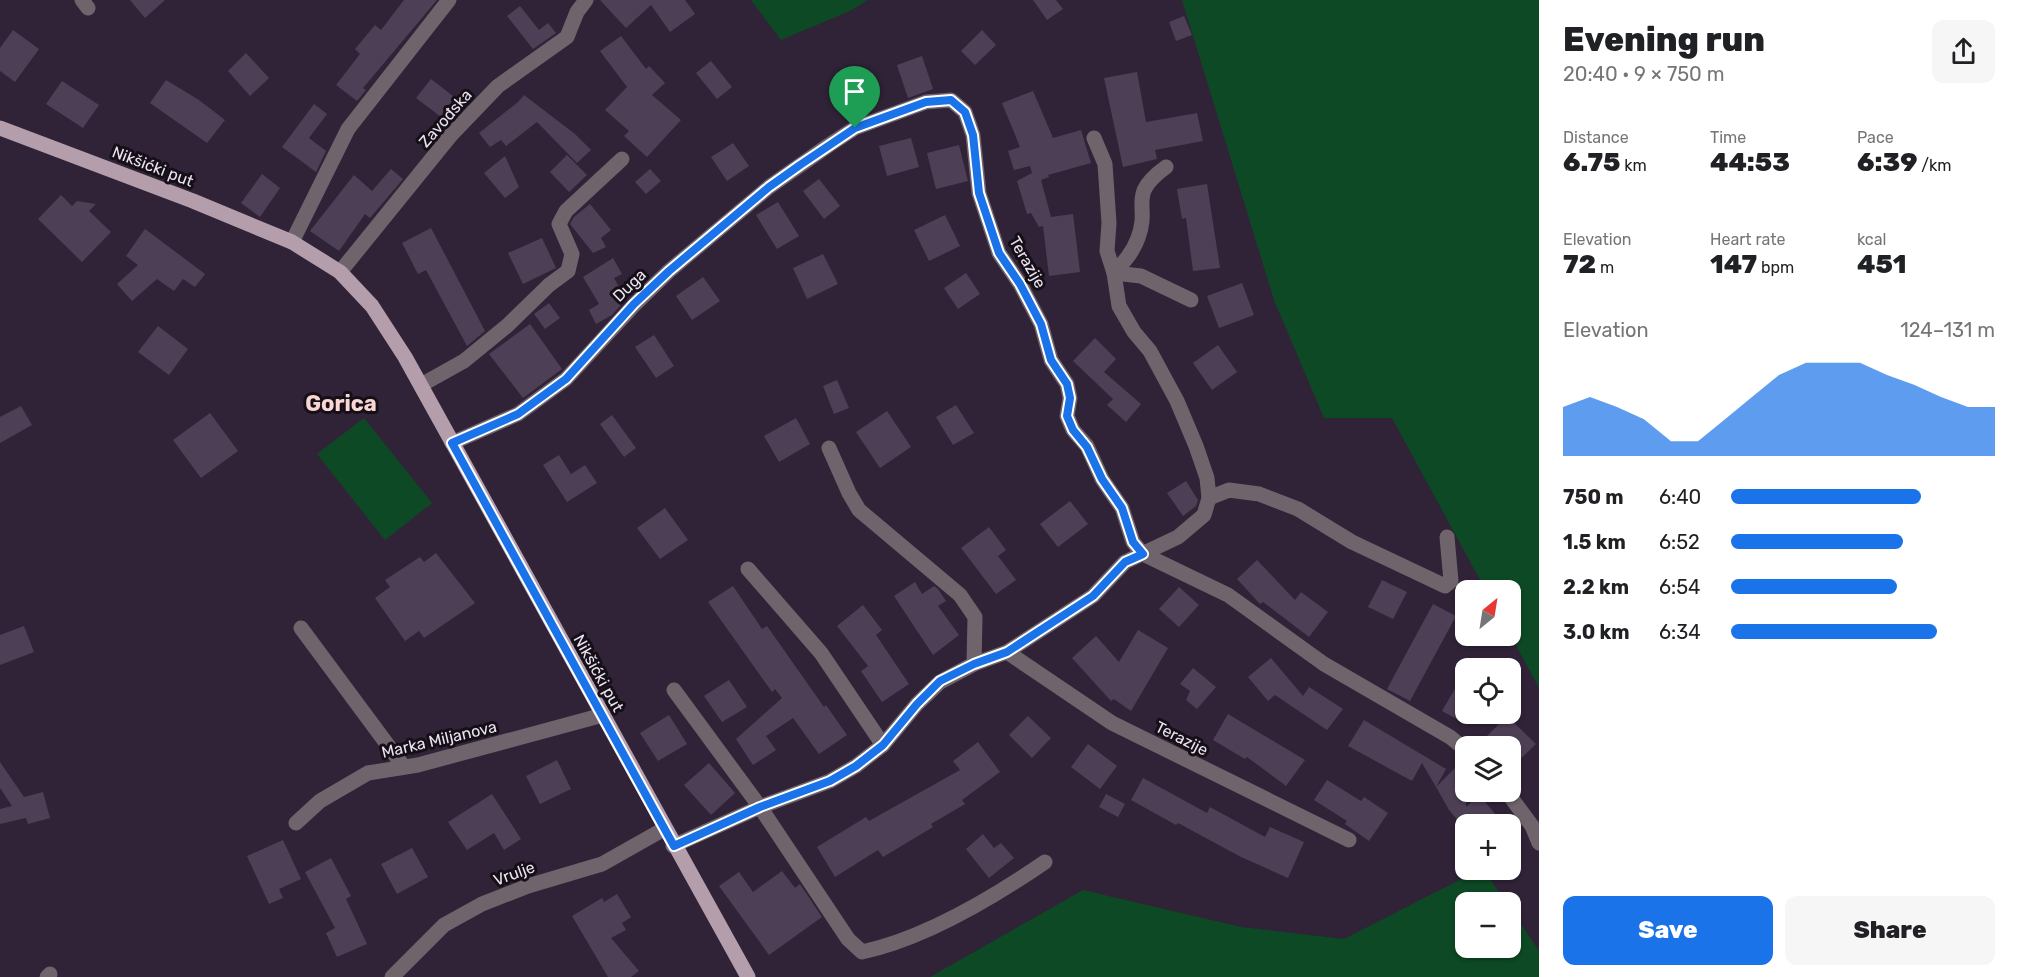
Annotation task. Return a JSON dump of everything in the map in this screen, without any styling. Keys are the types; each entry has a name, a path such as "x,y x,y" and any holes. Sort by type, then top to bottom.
{"main road":[{"name":"Nikšićki put","path":"0,128 204,205 292,242 340,272 372,306 421,385 664,829 748,977"}],"street":[{"path":"292,242 348,129 449,0"},
{"name":"Zavođska","path":"340,272 451,135 498,86 567,37 577,12 586,0"},
{"name":"Terazije","path":"829,145 855,128 926,102 951,100 965,112 973,135 979,193 999,253 1020,284 1041,324 1051,360 1067,384 1070,398 1067,416 1073,430 1087,447 1102,479 1122,508 1133,542 1143,554"},
{"path":"674,846 760,807 830,781 856,766 883,745 917,704 940,681 974,664 1007,652 1093,596 1125,562 1178,537 1204,515 1209,498 1207,478 1196,446 1177,401 1150,351 1134,332 1119,306 1114,273 1107,251 1109,223 1105,164 1094,138"},
{"name":"Duga","path":"452,443 518,414 566,379 620,319 669,271 769,187 829,145"},
{"path":"421,385 464,362 508,325 549,285 568,271 572,254 559,224 562,217 566,210 622,159"},
{"path":"1114,273 1128,257 1139,236 1142,193 1150,179 1166,167"},
{"path":"1114,273 1141,276 1191,300"},
{"path":"829,448 859,510 960,595 975,617 974,664"},
{"path":"1209,498 1229,490 1259,494 1298,509 1343,537 1445,585 1451,581 1447,537"},
{"path":"1143,554 1228,595 1324,664 1455,740"},
{"path":"748,569 821,653 883,745"},
{"path":"301,628 404,767"},
{"name":"Terazije","path":"1007,652 1112,723 1349,840"},
{"path":"674,690 760,807 848,939 862,952 888,947 969,909 1045,862"},
{"name":"Marka Miljanova","path":"296,823 320,801 368,773 404,767 603,715"},
{"path":"1514,802 1532,826 1539,843"},
{"name":"Vrulje","path":"392,977 444,925 482,904 528,886 602,864 664,829"}],"green space":[{"path":"751,0 868,0 850,11 781,40"},
{"path":"1182,0 1539,0 1539,688 1516,646 1521,646 1521,580 1480,580 1392,418 1324,418 1274,300"},
{"path":"364,418 432,503 385,540 317,454"},
{"path":"1459,880 1491,880 1499,892 1455,892 1455,958 1521,958 1521,924 1539,951 1539,977 930,977 1083,890 1241,927 1344,939"}],"building":[{"path":"130,0 165,0 145,18"},
{"path":"404,0 437,0 363,88 366,90 357,101 336,85 360,54 355,49 375,25 381,30"},
{"path":"600,0 685,0 695,14 670,32 651,5 626,28"},
{"path":"1033,0 1056,0 1063,9 1047,20"},
{"path":"520,6 539,30 548,23 556,33 533,49 507,16"},
{"path":"1184,16 1192,35 1176,41 1169,22"},
{"path":"13,30 39,49 15,82 0,71 0,48"},
{"path":"982,30 996,45 975,65 961,51"},
{"path":"621,36 646,69 649,66 665,83 652,95 681,120 647,157 624,136 629,131 605,110 627,87 600,51"},
{"path":"246,53 269,78 250,96 228,71"},
{"path":"922,56 933,89 908,98 897,65"},
{"path":"711,61 732,87 717,99 696,73"},
{"path":"1137,72 1146,122 1197,113 1203,141 1155,150 1157,159 1123,167 1104,78"},
{"path":"431,79 466,106 449,123 416,98"},
{"path":"166,80 199,100 225,120 207,143 150,103"},
{"path":"62,81 99,105 83,128 46,104"},
{"path":"1033,91 1053,138 1081,130 1091,163 1048,175 1049,177 1041,180 1051,217 1073,214 1080,272 1049,276 1043,226 1039,227 1031,213 1027,214 1017,181 1032,173 1030,166 1014,170 1008,151 1020,147 1002,103"},
{"path":"524,95 575,134 591,150 577,163 537,122 506,146 501,140 490,147 479,133"},
{"path":"314,104 327,114 309,138 326,151 316,172 282,147"},
{"path":"911,138 919,167 887,176 879,146"},
{"path":"733,143 749,166 727,181 711,157"},
{"path":"959,145 968,181 936,189 927,153"},
{"path":"567,155 587,175 569,192 550,172"},
{"path":"505,156 519,187 505,198 484,173"},
{"path":"391,169 403,179 370,218 365,214 339,251 310,231 354,175 372,191"},
{"path":"650,169 661,181 646,194 635,182"},
{"path":"262,174 280,188 260,217 241,203"},
{"path":"819,179 840,206 824,219 803,191"},
{"path":"1207,184 1220,268 1193,271 1186,218 1182,219 1177,189"},
{"path":"61,195 72,206 77,201 96,204 89,211 111,232 82,262 38,219"},
{"path":"778,202 799,236 777,249 756,215"},
{"path":"590,204 611,230 601,238 606,247 593,253 570,224 574,217"},
{"path":"945,215 960,246 929,261 914,230"},
{"path":"431,228 485,331 467,346 426,270 418,274 402,243"},
{"path":"145,229 205,274 195,287 183,279 174,291 157,279 132,301 117,284 138,265 126,256"},
{"path":"542,238 556,268 523,284 508,253"},
{"path":"823,254 838,284 807,299 793,268"},
{"path":"613,258 622,274 614,278 626,299 612,315 596,324 589,310 599,304 583,277"},
{"path":"966,273 980,294 958,309 944,288"},
{"path":"703,277 720,301 692,320 676,296"},
{"path":"1242,283 1254,315 1219,328 1207,296"},
{"path":"549,303 560,318 545,329 534,314"},
{"path":"530,324 562,369 523,398 489,354"},
{"path":"158,326 188,349 169,375 138,352"},
{"path":"654,335 674,366 656,378 635,347"},
{"path":"1095,338 1116,359 1104,372 1141,404 1126,422 1107,405 1113,399 1073,361"},
{"path":"1218,345 1237,372 1212,390 1193,363"},
{"path":"837,380 849,408 834,414 823,386"},
{"path":"956,405 974,433 953,445 936,417"},
{"path":"21,406 32,425 0,443 0,417"},
{"path":"887,411 911,447 880,468 856,432"},
{"path":"210,413 238,451 201,478 173,440"},
{"path":"612,415 636,448 624,457 600,424"},
{"path":"796,418 810,444 779,462 764,436"},
{"path":"559,455 571,474 585,465 597,483 567,502 543,465"},
{"path":"1186,481 1198,500 1196,506 1183,516 1167,493"},
{"path":"1070,501 1088,524 1058,547 1040,524"},
{"path":"665,508 688,540 660,559 637,528"},
{"path":"989,527 1006,550 998,556 1016,580 996,594 961,548"},
{"path":"436,553 475,603 424,638 419,631 405,641 375,598 390,587 385,580 420,557 424,562"},
{"path":"1257,560 1295,600 1301,592 1328,612 1309,637 1263,602 1260,604 1237,579"},
{"path":"1382,580 1407,592 1393,619 1368,607"},
{"path":"915,582 922,594 934,586 938,589 946,601 938,606 959,635 933,655 894,596"},
{"path":"733,586 762,629 767,626 824,707 826,705 847,735 819,754 793,718 766,736 776,750 753,765 736,739 782,698 775,689 772,692 708,602"},
{"path":"1179,587 1199,605 1179,627 1159,609"},
{"path":"1433,604 1455,615 1410,701 1387,689"},
{"path":"863,605 882,630 876,635 909,684 882,702 861,671 868,666 837,626"},
{"path":"24,626 34,652 0,665 0,635"},
{"path":"1138,630 1168,648 1131,711 1114,699 1111,701 1072,658 1096,636 1119,662"},
{"path":"1271,658 1303,696 1309,687 1343,709 1327,730 1275,695 1268,701 1248,677"},
{"path":"1193,668 1216,687 1197,709 1186,700 1190,691 1180,684"},
{"path":"729,680 747,707 722,722 704,696"},
{"path":"1455,689 1455,718 1442,711"},
{"path":"1228,714 1305,760 1286,786 1247,757 1245,759 1213,740"},
{"path":"669,715 687,744 658,761 640,733"},
{"path":"1028,716 1051,738 1032,758 1009,735"},
{"path":"1364,720 1446,769 1436,787 1422,763 1412,781 1348,746"},
{"path":"1499,724 1515,724 1536,744 1521,758 1521,736 1487,736"},
{"path":"978,742 1000,772 962,800 965,804 931,824 933,827 883,857 878,850 835,877 817,847 866,817 869,821 960,770 953,761"},
{"path":"1088,744 1117,766 1100,789 1071,767"},
{"path":"557,760 571,789 540,804 526,776"},
{"path":"0,762 24,797 43,792 50,818 28,824 26,818 0,824 0,809 12,806 0,788"},
{"path":"709,763 735,793 711,815 684,785"},
{"path":"1455,768 1455,802 1466,802 1466,807 1471,802 1485,802 1495,814 1455,814 1455,817 1436,787"},
{"path":"1143,778 1207,813 1210,807 1265,837 1270,827 1304,842 1288,878 1241,857 1178,823 1176,825 1131,800"},
{"path":"1327,780 1361,801 1364,797 1388,813 1369,841 1345,824 1347,821 1314,800"},
{"path":"492,794 521,839 504,850 494,833 467,850 448,822"},
{"path":"1106,794 1125,804 1118,817 1099,807"},
{"path":"983,834 994,848 1001,843 1014,858 989,878 966,849"},
{"path":"283,840 301,879 279,889 283,898 269,904 247,856"},
{"path":"412,848 428,877 397,894 381,864"},
{"path":"331,858 351,896 346,899 367,944 337,957 326,933 335,928 305,872"},
{"path":"782,871 795,888 800,884 822,917 769,955 719,886 739,872 753,892"},
{"path":"617,894 631,917 622,923 626,930 611,938 639,971 631,977 608,977 572,916 602,898 604,902"}],"district":[{"name":"Gorica","path":"341,403"}],"route":[{"path":"951,100 965,112 973,135 979,193 999,253 1020,284 1041,324 1051,360 1067,384 1070,398 1067,416 1073,430 1087,447 1102,479 1122,508 1133,542 1143,554 1125,562 1093,596 1007,652 974,664 940,681 917,704 883,745 856,766 830,781 760,807 674,846 452,443 518,414 566,379 634,304 669,271 769,187 855,128 926,102 951,100"}]}
